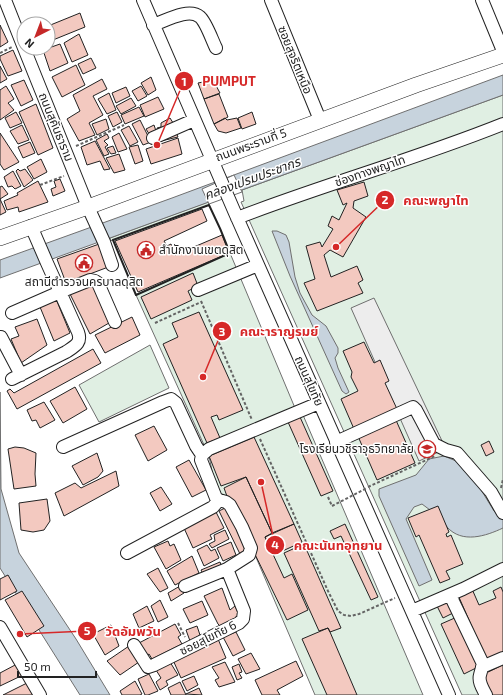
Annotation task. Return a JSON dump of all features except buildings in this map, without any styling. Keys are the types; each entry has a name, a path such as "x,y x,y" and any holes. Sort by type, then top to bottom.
{"main road":[{"name":"ถนนพระรามที่ 5","path":"1,237 88,207 416,85 503,55"}],"street":[{"name":"ถนนสุคันธาราม","path":"5,0 16,28"},
{"name":"ถนนสุโขทัย","path":"143,0 194,120 449,695"},
{"name":"ซอยสุจริตเหนือ","path":"271,0 320,120"},
{"path":"482,0 503,52"},
{"path":"153,25 187,13 194,14 200,17 204,22 216,48"},
{"name":"ถนนสุคันธาราม","path":"27,56 95,224 104,242 112,265"},
{"path":"153,138 194,120"},
{"name":"ช่องทางพญาไท","path":"235,212 284,200 464,139 503,124"},
{"path":"1,337 17,377 66,352 74,347 80,338 31,226"},
{"path":"200,294 258,265"},
{"path":"12,313 90,280 95,280 98,283 115,322"},
{"path":"63,447 163,402 171,399 176,402 196,446 202,455 201,460 216,498 230,505 251,548 249,555 227,569 185,586"},
{"path":"202,455 209,449 319,403"},
{"path":"336,442 413,407 434,444 446,450 457,453 492,492 503,513"},
{"path":"127,553 213,507 219,500"},
{"name":"ซอยสุโขทัย 6","path":"134,645 148,667 239,623 244,612 227,569"},
{"path":"412,611 450,595 503,569"},
{"path":"450,595 483,664 480,681 486,695"},
{"path":"0,627 40,695"},
{"path":"482,667 503,658"}],"path":[{"path":"65,150 124,125"},
{"path":"40,185 74,172"},
{"path":"156,324 200,294 256,430 324,584 338,611 344,615 351,616 359,614 404,594"},
{"path":"328,497 332,506 446,450"},
{"path":"178,623 190,648"}],"green space":[{"name":"โรงเรียนวชิราวุธวิทยาลัย","path":"503,95 503,695 462,695 241,202 244,201 242,190"},
{"path":"208,202 209,205 110,241 110,238"},
{"name":"โรงเรียนวชิราวุธวิทยาลัย","path":"230,253 295,408 205,447 136,295"},
{"path":"150,345 169,388 99,422 79,385"},
{"name":"โรงเรียนวชิราวุธวิทยาลัย","path":"303,415 423,695 315,695 255,555 214,481 209,456 210,452"}],"shaded area":[{"path":"374,298 444,445 447,448 419,461 351,308"}],"water":[{"name":"คลองเปรมประชากร","path":"503,75 503,95 0,278 0,260"},
{"path":"272,231 277,231 286,235 289,242 295,277 300,293 312,315 326,326 338,348 338,353 335,358 349,392 346,394 342,391 290,276"},
{"path":"0,392 1,489 19,553 76,639 110,695 80,695 0,568"},
{"path":"444,456 456,461 475,480 494,511 499,514 503,511 503,528 482,536 467,537 453,532 447,527 436,508 430,510 422,504 414,507 406,519 432,580 419,586 379,496 379,489 416,475 429,459"}],"pier":[{"path":"234,175 242,192 209,204 202,189"}],"wall":[{"path":"209,205 230,253 136,295 113,240 209,205"}],"place":[{"name":"PUMPUT","path":"157,145"},
{"name":"คณะพญาไท","path":"336,247"},
{"name":"สำนักงานเขตดุสิต","path":"146,250"},
{"name":"สถานีตำรวจนครบาลดุสิต","path":"84,263"},
{"name":"คณะาราญรมย์","path":"203,377"},
{"name":"โรงเรียนวชิราวุธวิทยาลัย","path":"427,449"},
{"name":"คณะนันทอุทยาน","path":"261,482"},
{"name":"วัดอัมพวัน","path":"20,634"}]}
